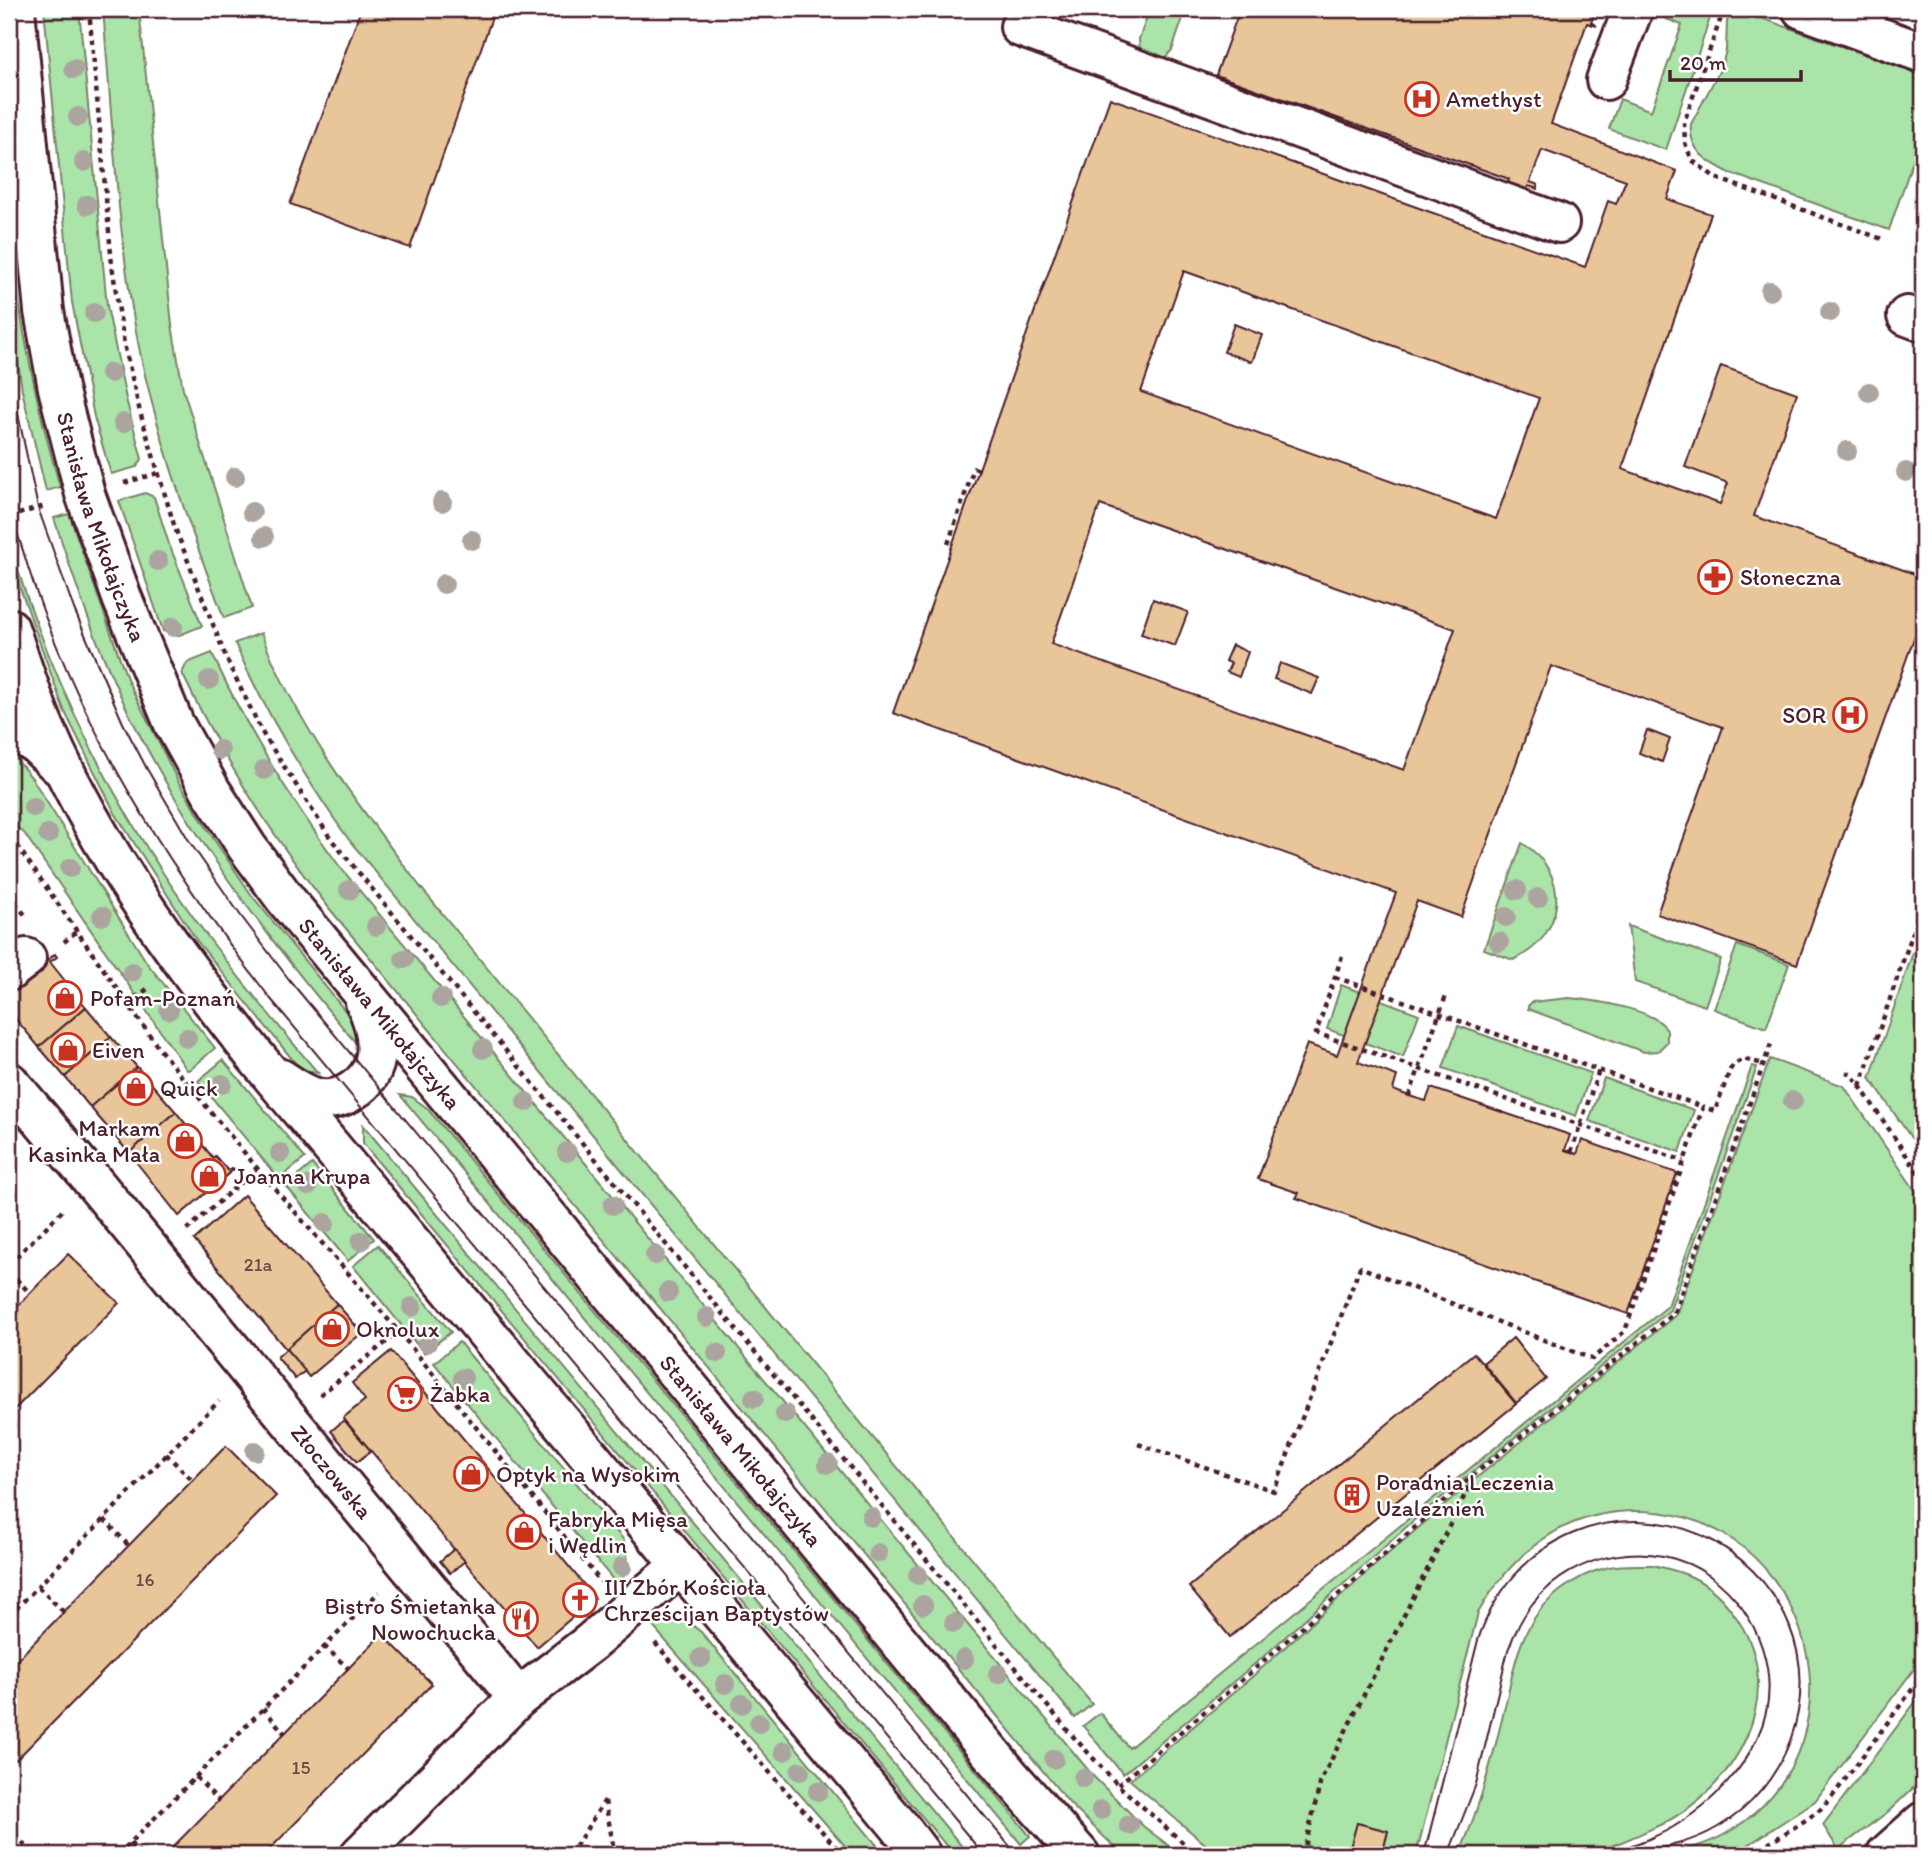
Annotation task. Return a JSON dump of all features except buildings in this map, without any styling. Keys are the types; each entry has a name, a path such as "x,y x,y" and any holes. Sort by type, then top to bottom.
{"street":[{"name":"Stanisława Mikołajczyka","path":"15,9 44,311 58,387 85,494 122,598 174,724 211,791 278,890 1010,1776 1080,1855"},
{"path":"1606,80 1633,9"},
{"path":"1802,9 1923,53"},
{"path":"1020,27 1559,223"},
{"path":"9,112 23,140 28,159"},
{"path":"9,628 43,723 69,777 118,867 201,988 921,1855"},
{"path":"9,727 54,760 69,777"},
{"path":"256,1057 278,1077 307,1095 331,1098 357,1088 369,1076 377,1055 372,1016 355,984"},
{"name":"Złoczowska","path":"9,1083 156,1257 518,1699"},
{"path":"360,1855 518,1699 681,1565"},
{"path":"1886,1855 1923,1822"}],"path":[{"path":"89,9 112,265 121,331 139,412 174,528 227,660 264,734 331,839 1060,1721 1118,1785 1197,1855"},
{"path":"1724,9 1684,122 1685,144 1692,159 1716,178 1885,240"},
{"path":"948,544 974,468 979,470"},
{"path":"122,484 158,473"},
{"path":"9,517 51,504"},
{"path":"9,839 16,844 160,1050 257,1168 399,1332 627,1611 843,1855"},
{"path":"1860,1086 1923,903"},
{"path":"1342,956 1316,1033 1684,1161"},
{"path":"1335,977 1715,1111 1733,1065 1743,1059 1764,1064"},
{"path":"127,1004 149,987"},
{"path":"1409,1096 1447,993"},
{"path":"1118,1785 1250,1673 1476,1473 1674,1313 1771,1044"},
{"path":"1571,1152 1600,1070"},
{"path":"1846,1072 1851,1074 1860,1086 1923,1180"},
{"path":"1138,1444 1274,1490 1360,1267 1592,1359 1625,1331 1703,1107"},
{"path":"156,1257 257,1168"},
{"path":"9,1264 92,1180"},
{"path":"9,1272 30,1293"},
{"path":"289,1420 399,1332"},
{"path":"9,1616 231,1389 257,1380"},
{"path":"166,1454 192,1481"},
{"path":"1303,1855 1321,1780 1476,1473"},
{"path":"104,1519 129,1546"},
{"path":"38,1587 64,1612"},
{"path":"118,1855 382,1589"},
{"path":"324,1646 349,1669"},
{"path":"1751,1855 1818,1812 1923,1675"},
{"path":"263,1708 285,1734"},
{"path":"196,1777 219,1801"},
{"path":"570,1855 605,1800 615,1855"},
{"path":"9,1827 33,1855"},
{"path":"130,1843 142,1855"}],"green space":[{"path":"44,9 79,9 107,306 126,399 142,459 137,467 111,474 94,417 72,302"},
{"path":"103,9 139,9 172,325 183,389 252,608 224,618 170,465 152,403 135,327 122,237"},
{"path":"1150,9 1183,18 1172,50 1163,60 1140,52 1139,39"},
{"path":"1654,9 1713,9 1666,150 1609,129 1620,99 1651,111 1682,25 1651,13"},
{"path":"1741,11 1917,73 1915,78 1923,87 1923,131 1889,230 1730,173 1707,160 1696,148 1691,124 1722,66 1726,50 1727,21 1732,14"},
{"path":"9,213 16,283 27,351 60,487 46,491 22,390 9,302"},
{"path":"145,493 154,497 169,544 202,626 177,636 163,631 119,501"},
{"path":"69,514 128,681 179,783 253,897 351,1018 356,1030 355,1042 258,921 228,879 146,747 103,656 54,518"},
{"path":"9,542 57,674 118,799 167,879 202,929 318,1073 305,1070 296,1064 197,941 115,813 64,710 9,557"},
{"path":"261,633 293,702 332,766 376,828 422,889 1092,1704 1075,1718 349,840 287,744 259,695 235,643"},
{"path":"212,653 239,709 270,763 340,867 1094,1777 1143,1826 1181,1855 1123,1855 1071,1805 329,908 249,795 182,673 187,663"},
{"path":"9,754 32,778 147,963 215,1048 191,1069 187,1070 24,833 9,822"},
{"path":"1522,843 1538,856 1549,871 1555,887 1556,904 1552,921 1544,936 1531,950 1513,960 1484,949"},
{"path":"1923,923 1923,1155 1870,1078"},
{"path":"1628,926 1721,959 1705,1006 1635,982"},
{"path":"1737,945 1789,964 1766,1028 1714,1009"},
{"path":"1341,985 1419,1014 1403,1057 1327,1029"},
{"path":"1569,998 1622,1007 1650,1016 1667,1030 1667,1042 1658,1051 1644,1052 1528,1009 1532,1002"},
{"path":"1458,1026 1591,1073 1576,1116 1443,1068"},
{"path":"1770,1059 1844,1086 1923,1202 1923,1657 1815,1801 1733,1855 1662,1855 1703,1844 1727,1833 1775,1791 1802,1740 1810,1685 1800,1630 1774,1580 1734,1541 1681,1516 1617,1512 1594,1516 1573,1523 1535,1545 1504,1575 1478,1613 1416,1855 1382,1855 1388,1831 1357,1823 1348,1855 1218,1855 1130,1780 1253,1676 1480,1475 1676,1315"},
{"path":"223,1060 305,1158 279,1179 198,1081"},
{"path":"1752,1066 1757,1067 1670,1310 1413,1521 1263,1657 1123,1774 1083,1726 1100,1713 1129,1748 1668,1306"},
{"path":"1604,1078 1694,1110 1680,1152 1589,1121"},
{"path":"400,1095 412,1097 427,1108 1030,1836 1021,1844"},
{"path":"363,1125 969,1855 954,1855 370,1152 363,1143"},
{"path":"312,1164 374,1239 348,1261 286,1186"},
{"path":"378,1245 451,1332 424,1353 353,1266"},
{"path":"459,1342 623,1539 627,1563 619,1587 434,1363"},
{"path":"1652,1565 1687,1575 1712,1590 1738,1620 1752,1649 1758,1679 1756,1709 1746,1738 1731,1764 1711,1788 1687,1809 1660,1825 1601,1850 1571,1856 1459,1855 1488,1774 1518,1653 1533,1619 1561,1590 1584,1576 1614,1566"},
{"path":"664,1617 686,1620 701,1632 885,1855 853,1855 649,1622"},
{"path":"1923,1692 1923,1774 1913,1788 1889,1811 1838,1849 1823,1825"}],"tram line":[{"path":"9,372 38,508 74,609 123,723 191,844 291,982 1017,1855"},
{"path":"9,506 49,627 100,739 161,845 232,947 270,998 984,1855"},
{"path":"1424,1855 1478,1640 1503,1590 1527,1563 1557,1541 1606,1524 1638,1521 1670,1525 1700,1535 1728,1550 1753,1571 1773,1596 1789,1625 1798,1653 1801,1682 1791,1739 1779,1765 1762,1789 1742,1810 1696,1838 1627,1855"},
{"path":"1448,1855 1476,1784 1508,1650 1529,1608 1550,1586 1593,1561 1616,1555 1665,1556 1710,1576 1742,1608 1754,1627 1767,1670 1765,1714 1758,1736 1744,1761 1726,1785 1704,1805 1663,1833 1603,1855"}],"place":[{"name":"Amethyst","path":"1422,99"},
{"name":"Słoneczna","path":"1715,577"},
{"name":"SOR","path":"1850,715"},
{"name":"Pofam-Poznań","path":"65,998"},
{"name":"Eiven","path":"68,1050"},
{"name":"Quick","path":"136,1088"},
{"name":"Markam Kasinka Mała","path":"185,1141"},
{"name":"Joanna Krupa","path":"209,1176"},
{"name":"Oknolux","path":"332,1329"},
{"name":"Żabka","path":"405,1394"},
{"name":"Optyk na Wysokim","path":"471,1474"},
{"name":"Poradnia Leczenia Uzależnień","path":"1352,1495"},
{"name":"Fabryka Mięsa i Wędlin","path":"524,1532"},
{"name":"III Zbór Kościoła Chrześcijan Baptystów","path":"580,1600"},
{"name":"Bistro Śmietanka Nowochucka","path":"521,1619"}]}
